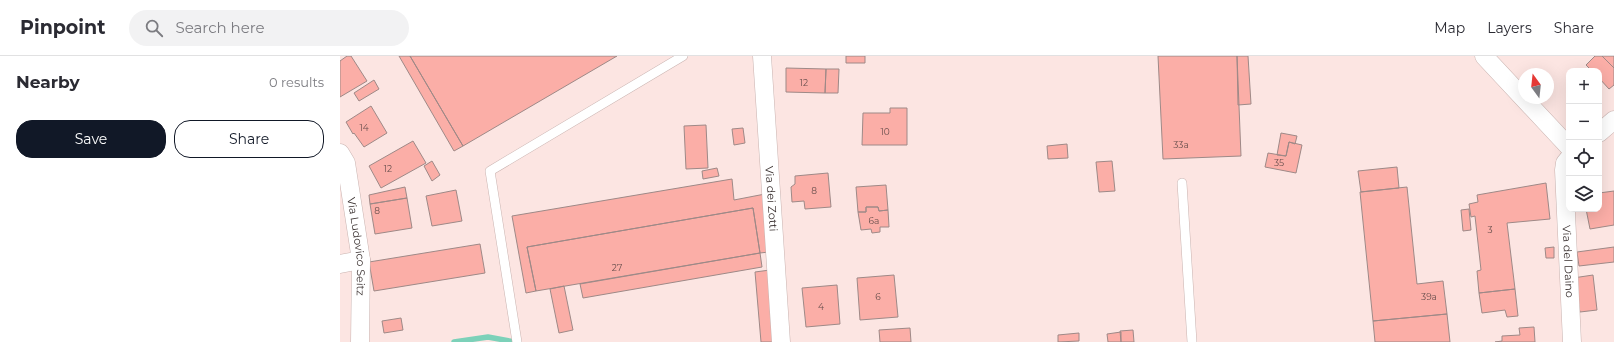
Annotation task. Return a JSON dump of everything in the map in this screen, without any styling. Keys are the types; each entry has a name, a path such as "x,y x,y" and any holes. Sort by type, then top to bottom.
{"street":[{"name":"Via dei Zotti","path":"762,56 780,342"},
{"path":"1484,56 1566,144"},
{"path":"1602,130 1614,120"},
{"name":"Via Ludovico Seitz","path":"340,153 346,163 361,260 360,342"},
{"name":"Via del Daino","path":"1566,176 1572,342"},
{"path":"340,264 361,260"}],"lane":[{"path":"518,342 490,171 683,56"},
{"path":"1182,183 1192,342"}],"building":[{"path":"347,56 351,56 367,81 340,97 340,61"},
{"path":"399,56 410,56 463,146 454,151"},
{"path":"410,56 617,56 463,146"},
{"path":"846,56 865,56 865,63 846,63"},
{"path":"1158,56 1237,56 1241,156 1163,159"},
{"path":"1237,56 1248,56 1251,104 1238,105"},
{"path":"1595,56 1602,56 1614,68 1614,85 1609,89 1602,81 1602,68 1589,68 1586,65"},
{"path":"1602,56 1614,56 1614,68"},
{"path":"786,68 826,69 825,93 786,92"},
{"path":"826,69 839,69 838,93 825,93"},
{"path":"374,80 379,89 359,101 354,93"},
{"path":"371,106 387,133 364,147 354,133 353,134 346,122"},
{"path":"890,108 907,108 907,145 862,145 863,113 890,113"},
{"path":"706,125 708,168 686,169 684,126"},
{"path":"743,128 745,143 734,145 732,129"},
{"path":"1281,133 1297,136 1295,144 1289,142 1286,156 1277,155"},
{"path":"413,141 426,163 381,188 369,166"},
{"path":"1289,142 1302,145 1296,173 1265,167 1268,153 1286,156"},
{"path":"1067,144 1068,158 1048,159 1047,146"},
{"path":"432,161 440,175 432,181 424,166"},
{"path":"1112,161 1115,191 1099,192 1096,162"},
{"path":"1397,167 1399,188 1361,192 1358,171"},
{"path":"717,168 719,176 703,179 702,171"},
{"path":"828,173 831,207 805,209 804,201 792,202 791,187 795,184 795,176"},
{"path":"732,179 734,200 765,194 769,252 760,253 753,208 527,247 536,291 526,293 512,216"},
{"path":"1546,183 1550,219 1507,223 1515,289 1479,293 1477,271 1481,270 1475,216 1471,217 1469,204 1478,202 1477,195"},
{"path":"886,185 888,210 879,211 878,207 866,207 866,212 858,212 856,187"},
{"path":"405,187 407,198 370,204 369,195"},
{"path":"1407,187 1417,284 1443,281 1447,314 1373,321 1360,192"},
{"path":"456,190 462,221 432,226 426,196"},
{"path":"1614,191 1614,225 1590,229 1587,212 1602,212 1602,193"},
{"path":"407,198 412,228 375,234 370,204"},
{"path":"866,207 878,207 879,211 888,210 889,227 880,227 880,232 872,233 871,229 861,230 858,212 866,212"},
{"path":"753,208 760,253 536,291 527,247"},
{"path":"1469,209 1471,230 1463,231 1461,210"},
{"path":"480,244 485,273 374,291 369,262"},
{"path":"1554,247 1554,258 1546,258 1545,248"},
{"path":"1614,247 1614,262 1579,266 1577,252"},
{"path":"760,253 762,267 583,298 580,284"},
{"path":"770,270 775,342 761,342 755,272"},
{"path":"894,275 898,317 860,320 857,278"},
{"path":"1593,275 1597,310 1580,312 1573,278"},
{"path":"837,285 840,324 806,327 802,288"},
{"path":"564,286 573,330 559,333 550,289"},
{"path":"1515,289 1518,316 1507,317 1505,310 1482,313 1479,293"},
{"path":"1447,314 1450,342 1375,342 1373,321"},
{"path":"401,318 403,330 384,333 382,321"},
{"path":"1534,327 1535,342 1495,342 1502,341 1502,336 1520,335 1519,328"},
{"path":"910,328 911,342 880,342 879,330"},
{"path":"1133,330 1134,342 1121,342 1120,331"},
{"path":"1121,332 1121,342 1108,342 1107,334"},
{"path":"1079,333 1079,341 1058,342 1058,335"}],"waterway":[{"path":"454,342 488,337 515,342"}]}
